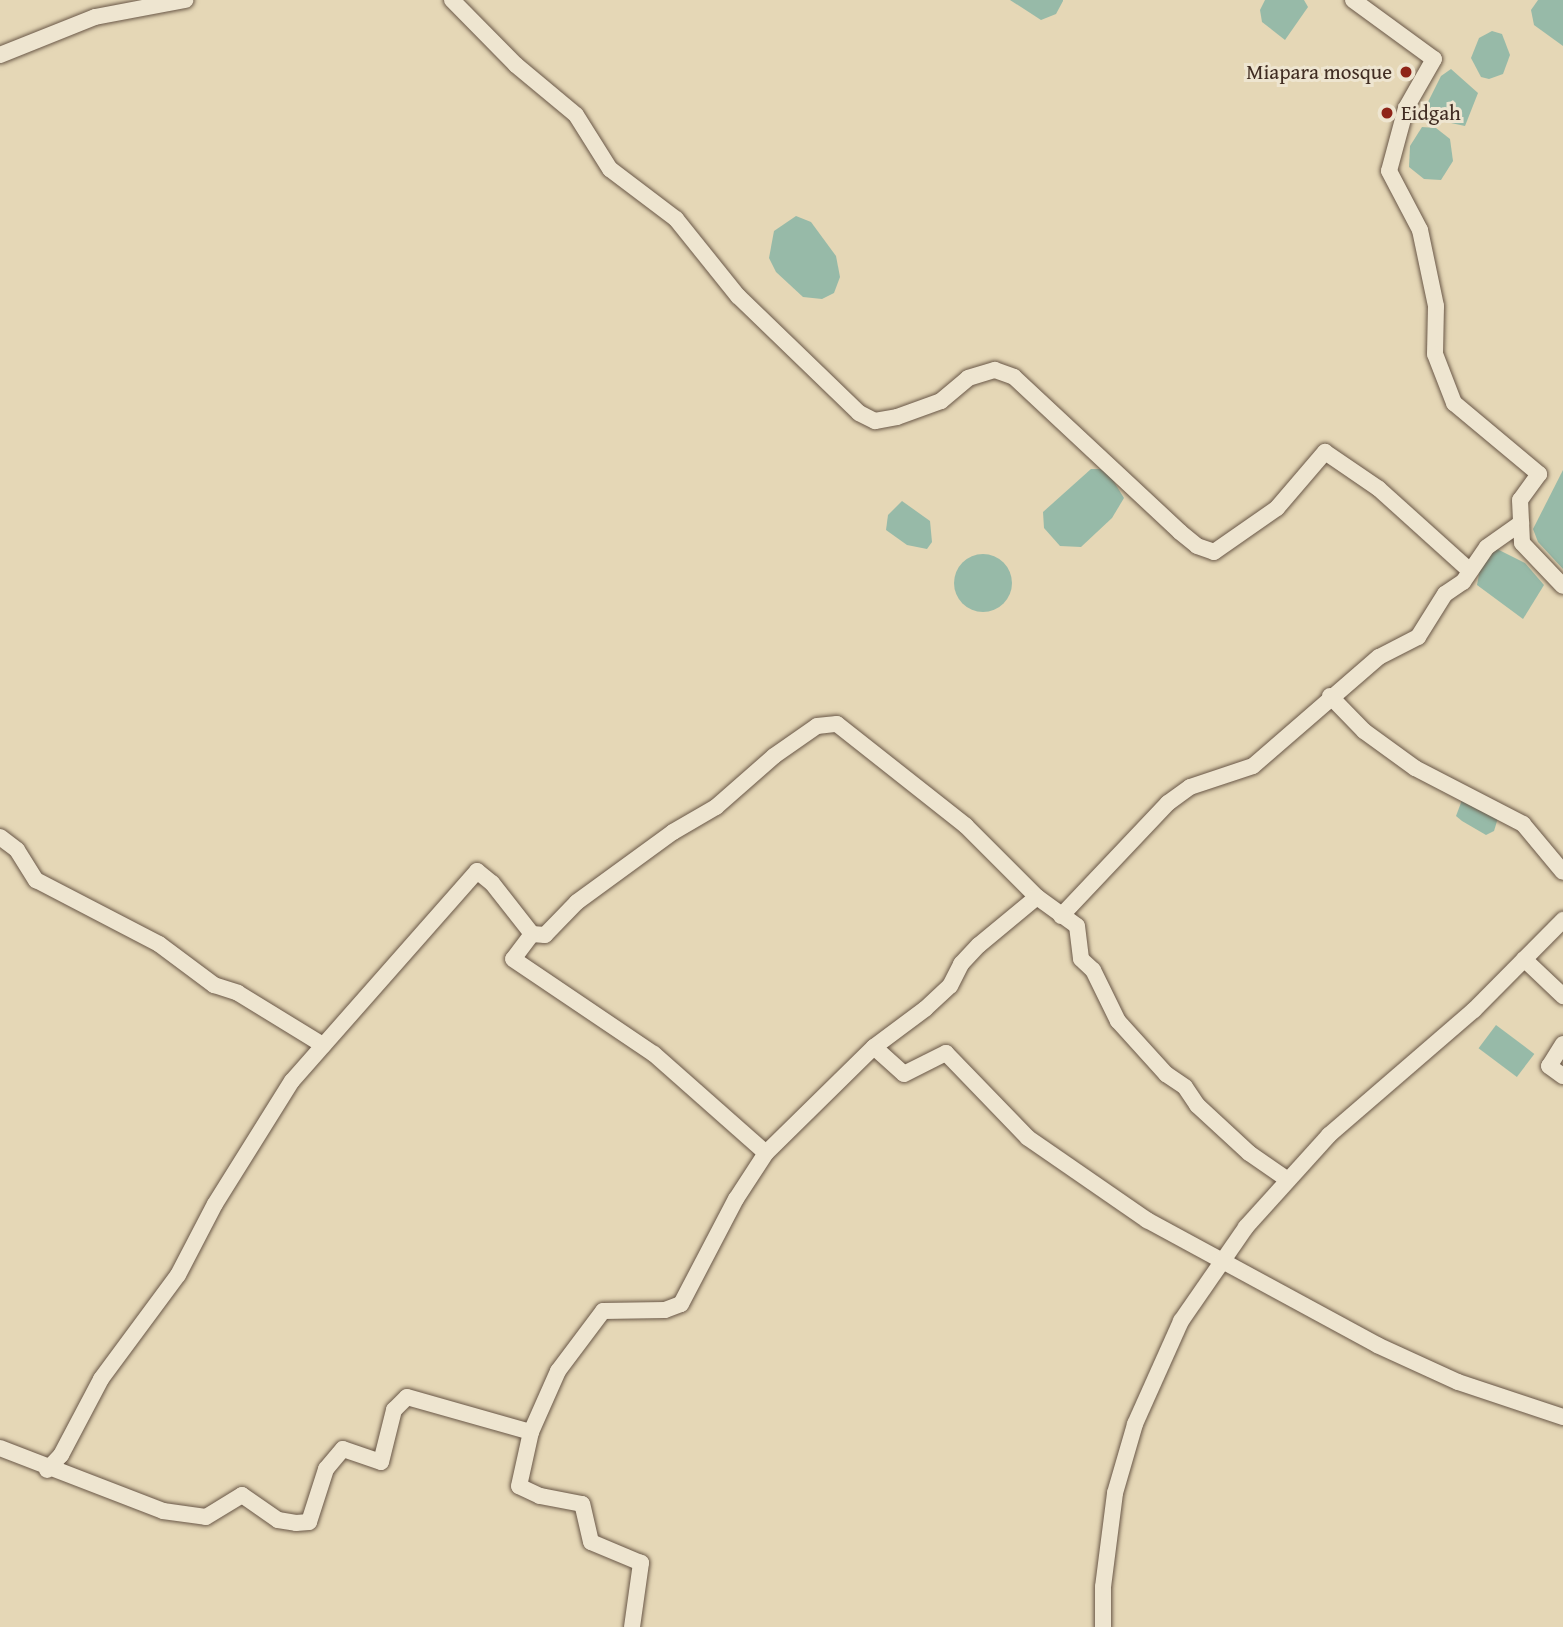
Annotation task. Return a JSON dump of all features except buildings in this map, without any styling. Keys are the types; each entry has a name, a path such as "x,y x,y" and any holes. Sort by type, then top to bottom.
{"street":[{"path":"0,55 95,17 185,0"},
{"path":"452,0 516,65 576,115 610,169 676,219 738,296 859,413 875,421 897,417 941,401 968,378 995,370 1014,377 1180,532 1197,546 1214,552 1277,508 1325,452 1379,489 1470,571"},
{"path":"1353,0 1434,59 1406,108 1389,171 1420,230 1436,306 1435,354 1454,403 1539,474 1520,500 1522,543 1563,586"},
{"path":"1061,916 1168,803 1190,787 1253,766 1330,696 1379,657 1419,637 1445,594 1470,571 1487,547 1521,523"},
{"path":"1330,696 1364,731 1415,768 1523,824 1563,872"},
{"path":"47,1469 61,1454 101,1379 178,1275 271,1112 323,1045 477,871 492,883 532,934 545,935 577,902 673,832 716,807 774,756 817,726 837,724 966,826 1037,897 1077,926 1081,959 1093,970 1118,1021 1196,1105 1249,1153 1288,1180"},
{"path":"0,837 17,849 36,880 159,944 214,985 238,993 323,1045"},
{"path":"632,1627 640,1563 591,1542 582,1504 540,1496 519,1486 531,1432 548,1401 558,1371 603,1311 665,1310 681,1304 736,1199 766,1153 874,1047 934,1002 979,945 1037,897"},
{"path":"1103,1627 1103,1587 1115,1493 1135,1424 1181,1321 1222,1259 1329,1135 1474,1010 1563,920"},
{"path":"532,934 513,959 654,1054 766,1153"},
{"path":"1524,959 1563,996"},
{"path":"1563,1044 1549,1066 1563,1076"},
{"path":"874,1047 904,1074 946,1053 1028,1138 1147,1220 1377,1345 1458,1382 1563,1417"},
{"path":"0,1448 47,1469 182,1514 206,1517 242,1495 278,1520 309,1522 326,1469 343,1449 381,1462 394,1410 407,1397 531,1432"}],"shaded area":[{"path":"1010,0 1063,1 1056,14 1041,20"},
{"path":"1265,0 1304,0 1308,7 1285,40 1262,22 1260,10"},
{"path":"1538,0 1563,0 1563,46 1534,25 1531,10"},
{"path":"1492,31 1502,34 1510,55 1503,74 1489,79 1481,77 1471,58 1479,38"},
{"path":"1451,69 1478,93 1465,126 1437,120 1426,106 1441,76"},
{"path":"1422,127 1436,128 1450,139 1453,161 1441,180 1424,179 1409,167 1410,146"},
{"path":"796,216 811,222 836,256 840,277 834,293 822,299 803,297 776,272 769,258 774,231"},
{"path":"1091,469 1102,469 1111,477 1124,498 1112,518 1081,547 1060,546 1044,528 1043,512"},
{"path":"1563,470 1563,569 1538,542 1533,529"},
{"path":"902,501 930,521 932,542 927,549 907,545 886,530 888,515"},
{"path":"1493,547 1525,563 1544,585 1523,619 1477,585 1480,569"},
{"path":"983,554 1004,562 1012,583 1004,604 983,612 962,604 954,583 962,562"},
{"path":"1462,800 1498,818 1494,831 1486,835 1456,816"},
{"path":"1496,1025 1534,1054 1517,1077 1479,1048"}],"place":[{"name":"Miapara mosque","path":"1406,72"},
{"name":"Eidgah","path":"1387,113"}]}
